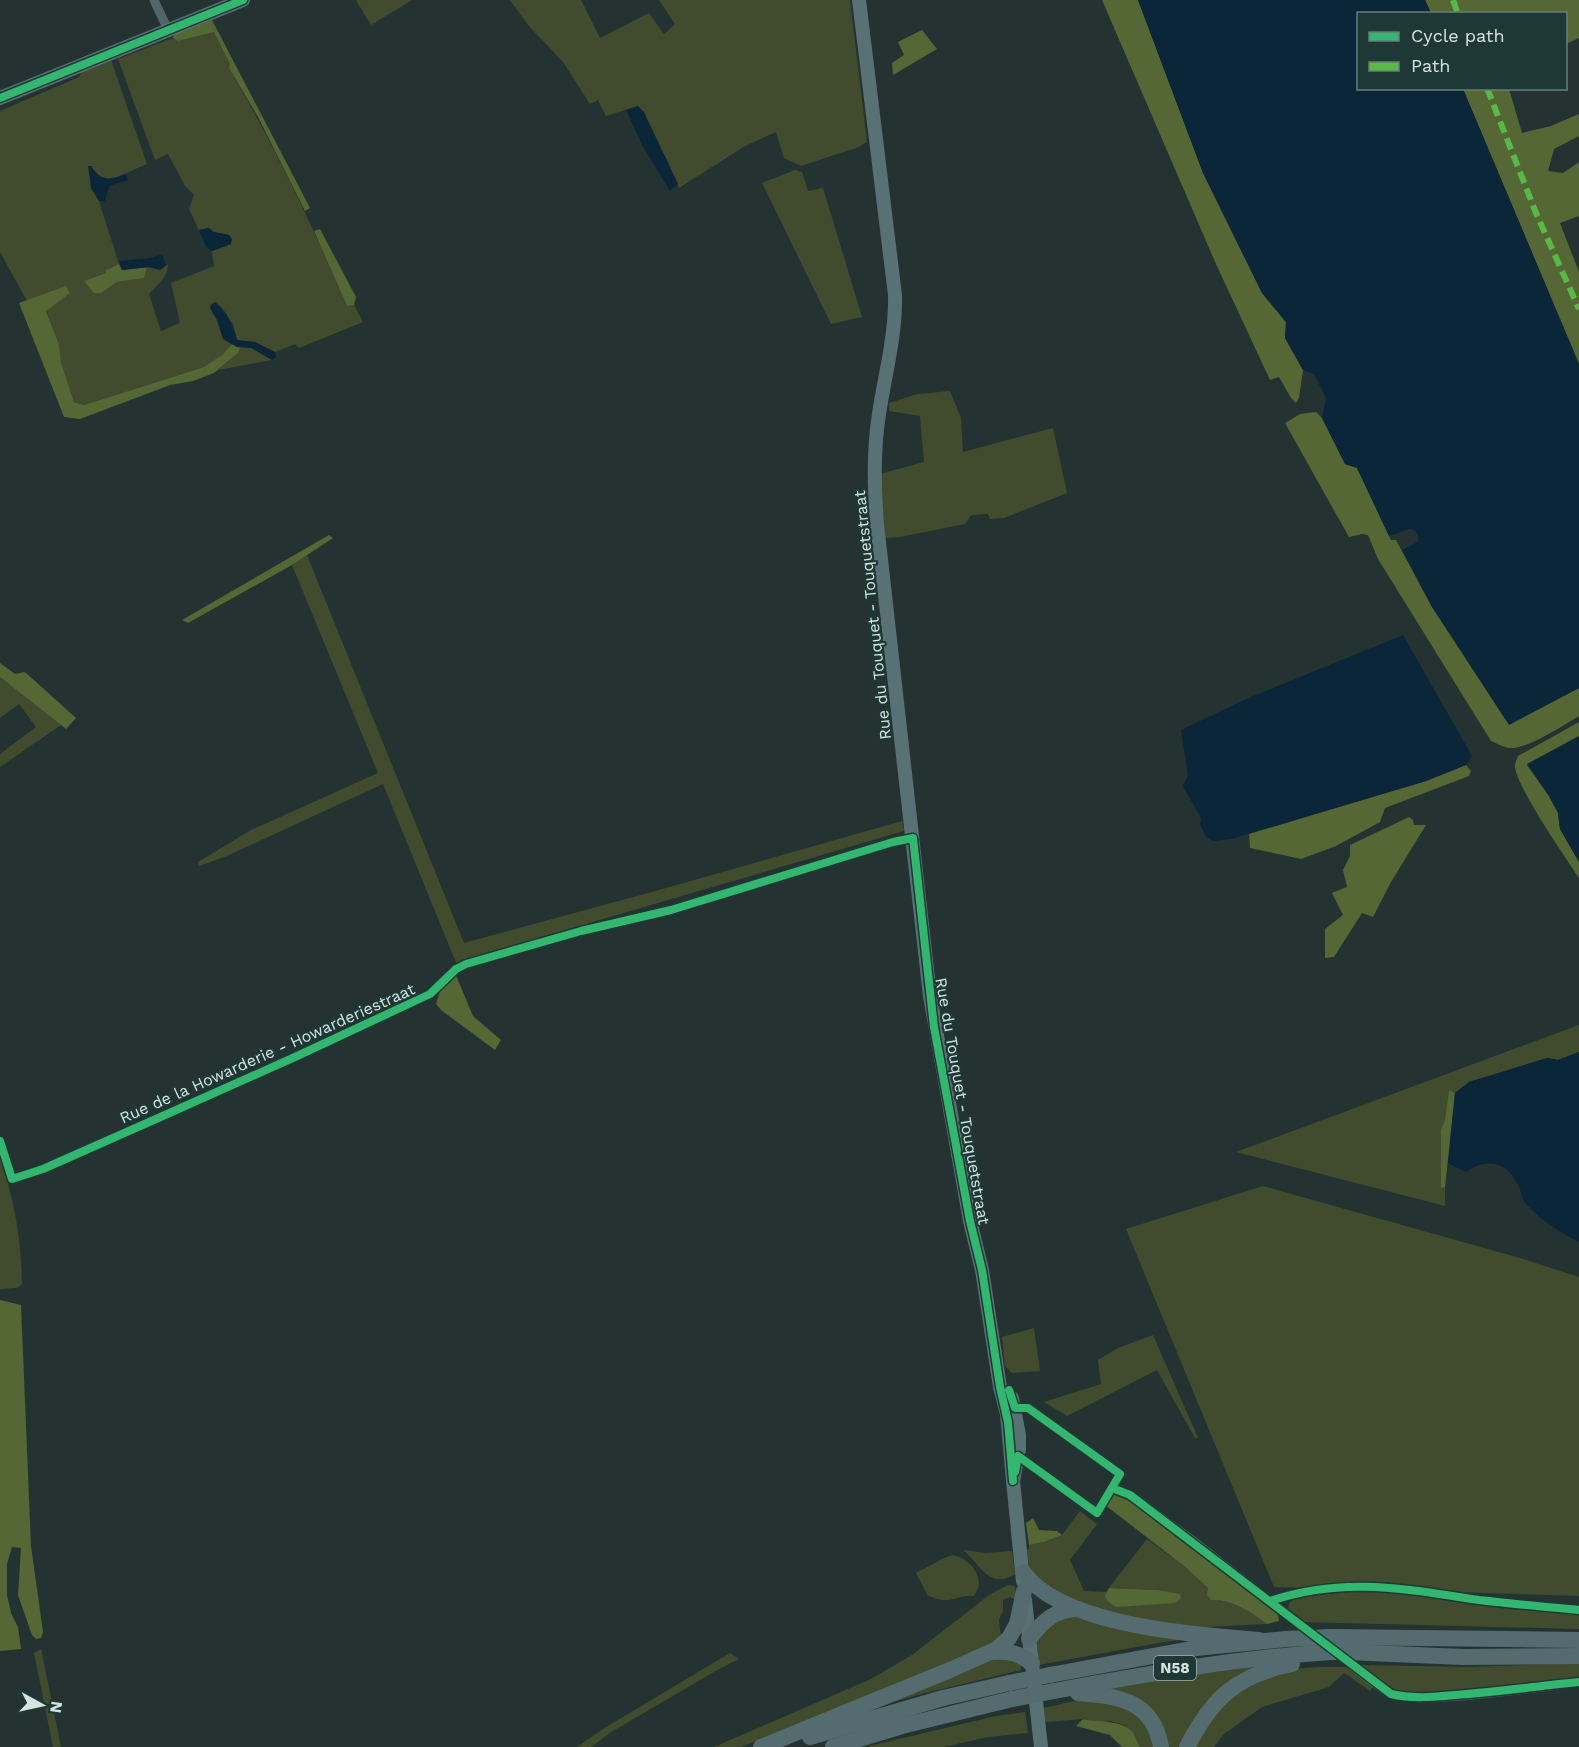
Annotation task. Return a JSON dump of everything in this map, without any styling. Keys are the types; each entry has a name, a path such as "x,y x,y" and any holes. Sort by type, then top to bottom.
{"highway":[{"path":"1023,1572 1043,1592 1079,1609 1129,1624 1168,1631 1259,1640"},
{"path":"761,1747 993,1652 1009,1638 1017,1624 1024,1591"},
{"path":"1029,1639 1051,1616 1061,1611 1079,1609"},
{"name":"N58","path":"780,1747 883,1714 1052,1683 1196,1648 1259,1640 1286,1639 1336,1647 1463,1657 1579,1656"},
{"name":"N58","path":"1052,1683 1176,1668 1302,1658 1336,1647 1579,1640"},
{"path":"993,1652 1014,1652 1032,1664"},
{"path":"1187,1747 1200,1722 1228,1690 1273,1668 1302,1658"},
{"path":"1052,1683 1122,1698 1140,1709 1151,1722 1159,1737 1161,1747"},
{"name":"N58","path":"833,1747 1010,1691"}],"main road":[{"path":"0,98 243,0"},
{"name":"Rue du Touquet - Touquetstraat","path":"859,0 895,286 894,328 877,424 875,484 878,524 934,1027 970,1221 982,1270 998,1367 1019,1435 1018,1456 1013,1477"},
{"name":"Rue du Touquet - Touquetstraat","path":"1011,1411 1013,1477 1041,1747"}],"street":[{"path":"154,0 168,30"},
{"name":"Rue de la Howarderie - Howarderiestraat","path":"0,1141 12,1179 42,1169 156,1119 430,994 436,991 456,969 466,964 580,931 671,910 913,838"},
{"path":"1011,1411 1028,1408 1120,1474 1096,1513 1018,1456"},
{"path":"1112,1488 1130,1495 1391,1694 1403,1697 1479,1694 1579,1682"},
{"path":"1270,1601 1295,1592 1355,1586 1579,1610"}],"green space":[{"path":"356,0 412,0 371,25"},
{"path":"510,0 581,0 600,38 649,13 664,34 675,24 659,0 850,0 867,142 859,147 801,166 784,158 776,132 745,146 679,188 638,106 606,116 598,100 590,104 563,62 528,25"},
{"path":"1102,0 1138,0 1203,173 1262,293 1286,322 1285,338 1303,370 1299,398 1296,403 1279,377 1270,380 1216,264"},
{"path":"1425,0 1579,0 1579,38 1567,44 1567,12 1431,12"},
{"path":"212,20 310,208 305,211 258,117 229,68 230,64 214,32 178,41 173,38 174,33"},
{"path":"922,30 937,49 893,75 892,63 904,55 898,42"},
{"path":"214,32 231,64 229,68 292,186 347,306 354,305 363,322 299,348 295,344 275,352 255,342 237,341 233,323 210,308 217,320 223,339 232,344 223,354 204,367 84,405 74,402 61,362 59,344 46,310 70,293 66,287 27,301 0,252 0,111 79,77 82,72 111,60 147,164 110,180 99,175 91,166 91,188 99,201 119,264 106,270 106,273 84,281 100,293 117,282 143,278 147,267 160,270 168,264 164,277 149,294 161,331 180,323 171,283 214,266 212,251 231,244 229,235 213,232 209,228 199,230 189,209 194,195 185,186 168,154 155,160 118,59 173,38 178,41"},
{"path":"1463,90 1509,90 1522,133 1551,126 1579,114 1579,136 1554,149 1548,171 1563,173 1579,162 1579,216 1560,223 1579,272 1579,364"},
{"path":"795,170 802,172 808,191 823,188 862,317 831,324 762,183"},
{"path":"320,229 356,297 354,305 347,306 314,231"},
{"path":"119,264 122,270 147,267 144,278 117,282 101,293 94,293 84,281 106,273 106,270"},
{"path":"66,286 70,293 46,311 59,344 61,362 74,402 84,405 204,367 223,354 232,344 240,347 238,353 214,373 193,381 170,385 80,419 64,417 19,303"},
{"path":"240,347 251,347 272,360 218,370 238,353"},
{"path":"950,391 961,418 963,452 1053,428 1067,493 1004,518 990,519 988,514 971,515 965,524 885,538 880,474 924,462 920,416 889,411 889,403 918,394"},
{"path":"1316,412 1322,418 1345,464 1357,468 1391,540 1396,540 1432,607 1509,724 1579,688 1579,716 1548,735 1522,746 1508,748 1491,741 1378,559 1368,535 1349,537 1285,423 1300,414"},
{"path":"329,535 333,538 292,565 188,623 182,620"},
{"path":"307,555 464,943 902,821 904,831 466,959 457,965 383,784 227,856 199,866 198,862 251,830 378,773 292,565"},
{"path":"0,663 15,674 25,672 76,718 66,729 0,677"},
{"path":"0,677 61,725 0,767 0,754 36,727 19,704 0,718"},
{"path":"1579,722 1579,736 1527,765 1558,813 1560,829 1579,862 1579,878 1531,803 1522,787 1515,765 1518,756"},
{"path":"1466,765 1471,771 1469,776 1385,808 1380,822 1336,846 1301,859 1250,848 1249,834 1426,781"},
{"path":"1409,817 1413,820 1414,825 1426,825 1391,882 1373,917 1362,913 1334,957 1325,958 1325,929 1343,915 1332,893 1347,887 1343,870 1350,856 1350,845"},
{"path":"455,973 473,1016 501,1040 495,1050 436,1004 440,991"},
{"path":"1579,1025 1579,1052 1558,1060 1547,1058 1469,1082 1455,1093 1449,1090 1441,1130 1441,1187 1445,1187 1445,1206 1236,1152"},
{"path":"1449,1090 1455,1093 1445,1187 1441,1188 1441,1130"},
{"path":"0,1156 13,1204 18,1234 22,1284 17,1288 0,1289"},
{"path":"1263,1186 1520,1258 1579,1277 1579,1596 1386,1590 1579,1614 1579,1629 1301,1622 1288,1610 1289,1603 1296,1597 1338,1589 1274,1587 1126,1229"},
{"path":"0,1300 21,1305 31,1546 43,1632 41,1638 36,1639 32,1635 18,1595 21,1548 12,1547 7,1564 7,1595 11,1613 18,1627 21,1649 0,1651"},
{"path":"1034,1328 1040,1371 1012,1373 1005,1366 1002,1337"},
{"path":"1153,1335 1198,1438 1195,1438 1157,1370 1067,1416 1044,1402 1101,1384 1098,1360 1118,1348"},
{"path":"1113,1493 1126,1499 1174,1534 1278,1614 1279,1621 1267,1624 1234,1604 1211,1600 1207,1595 1208,1588 1184,1566 1105,1505"},
{"path":"1080,1511 1097,1524 1070,1560 1084,1591 1107,1592 1105,1595 1116,1607 1125,1606 1157,1590 1109,1588 1147,1539 1184,1566 1208,1588 1211,1600 1234,1604 1267,1624 1204,1627 1150,1622 1078,1603 1030,1574 1027,1550 1029,1545 1062,1535"},
{"path":"1033,1518 1039,1530 1057,1531 1062,1535 1029,1545 1026,1523"},
{"path":"963,1550 986,1553 1012,1551 1015,1574 1006,1578 992,1577"},
{"path":"953,1555 971,1565 978,1577 978,1590 974,1596 947,1600 928,1596 916,1573"},
{"path":"1008,1585 1015,1586 1016,1598 1010,1597 1003,1600 1003,1611 999,1620 1001,1637 993,1645 741,1747 714,1747 871,1679 912,1655 989,1595"},
{"path":"1109,1588 1157,1590 1180,1594 1181,1598 1175,1603 1116,1607 1107,1601 1105,1595"},
{"path":"1065,1613 1203,1637 1039,1665 1036,1634"},
{"path":"41,1649 61,1747 53,1747 34,1653"},
{"path":"730,1653 739,1659 613,1731 591,1747 577,1747 603,1729"},
{"path":"1002,1655 1021,1661 1021,1670 921,1694 835,1719"},
{"path":"1579,1663 1579,1679 1485,1690 1404,1695 1376,1680 1359,1665 1469,1667"},
{"path":"1273,1664 1250,1672 1182,1747 1164,1747 1161,1735 1103,1689 1130,1683"},
{"path":"1346,1667 1374,1686 1370,1691 1344,1673 1329,1687 1262,1707 1224,1734 1214,1747 1194,1747 1207,1723 1232,1696 1283,1670"},
{"path":"1087,1698 1122,1706 1137,1715 1155,1747 1140,1747 1125,1725 1110,1721 1101,1723 1083,1719 1045,1722 1044,1708"},
{"path":"1025,1712 1028,1733 988,1737 944,1747 865,1747 996,1716"},
{"path":"1083,1719 1124,1726 1134,1734 1140,1747 1122,1747 1110,1735 1076,1726"}],"water":[{"path":"1138,0 1425,0 1431,12 1357,12 1357,90 1463,90 1579,364 1579,688 1509,725 1432,607 1402,550 1418,542 1419,537 1415,530 1409,529 1389,536 1357,468 1345,464 1322,418 1326,398 1314,374 1303,370 1285,338 1286,322 1262,293 1203,173"},
{"path":"638,106 644,112 678,184 670,191 643,147 626,110"},
{"path":"88,166 91,166 102,177 115,178 126,174 128,180 109,186 105,201 99,201 91,188"},
{"path":"209,228 214,232 229,235 232,239 231,244 212,251 206,247 199,230"},
{"path":"163,256 166,265 160,270 150,267 122,270 119,261 151,258"},
{"path":"215,302 229,319 237,340 255,342 275,352 276,357 272,360 251,348 237,347 223,339 217,320 210,308"},
{"path":"1403,635 1472,756 1466,765 1426,781 1231,839 1213,841 1206,837 1200,824 1201,818 1183,786 1188,775 1181,730 1251,697"},
{"path":"1579,736 1579,862 1560,829 1558,813 1549,796 1527,764"},
{"path":"1579,1052 1579,1242 1564,1234 1532,1210 1523,1200 1514,1179 1503,1167 1497,1164 1482,1164 1466,1172 1448,1163 1455,1093 1469,1082 1547,1058 1558,1060"}],"marked path":[{"path":"1453,0 1457,12"},
{"path":"1488,90 1536,213 1579,309"}],"cycle path":[{"path":"0,98 243,0"},
{"path":"0,1141 12,1179 43,1169 430,994 456,969 466,964 581,931 671,910 893,842 913,838 934,1027 970,1221 982,1270 1000,1387 1008,1422 1013,1481"},
{"path":"1009,1390 1015,1408 1028,1408 1120,1474 1097,1513 1018,1456 1015,1472"},
{"path":"1112,1488 1130,1495 1391,1694 1415,1697 1439,1696 1579,1682"},
{"path":"1270,1601 1297,1593 1324,1589 1374,1587 1579,1610"}]}
